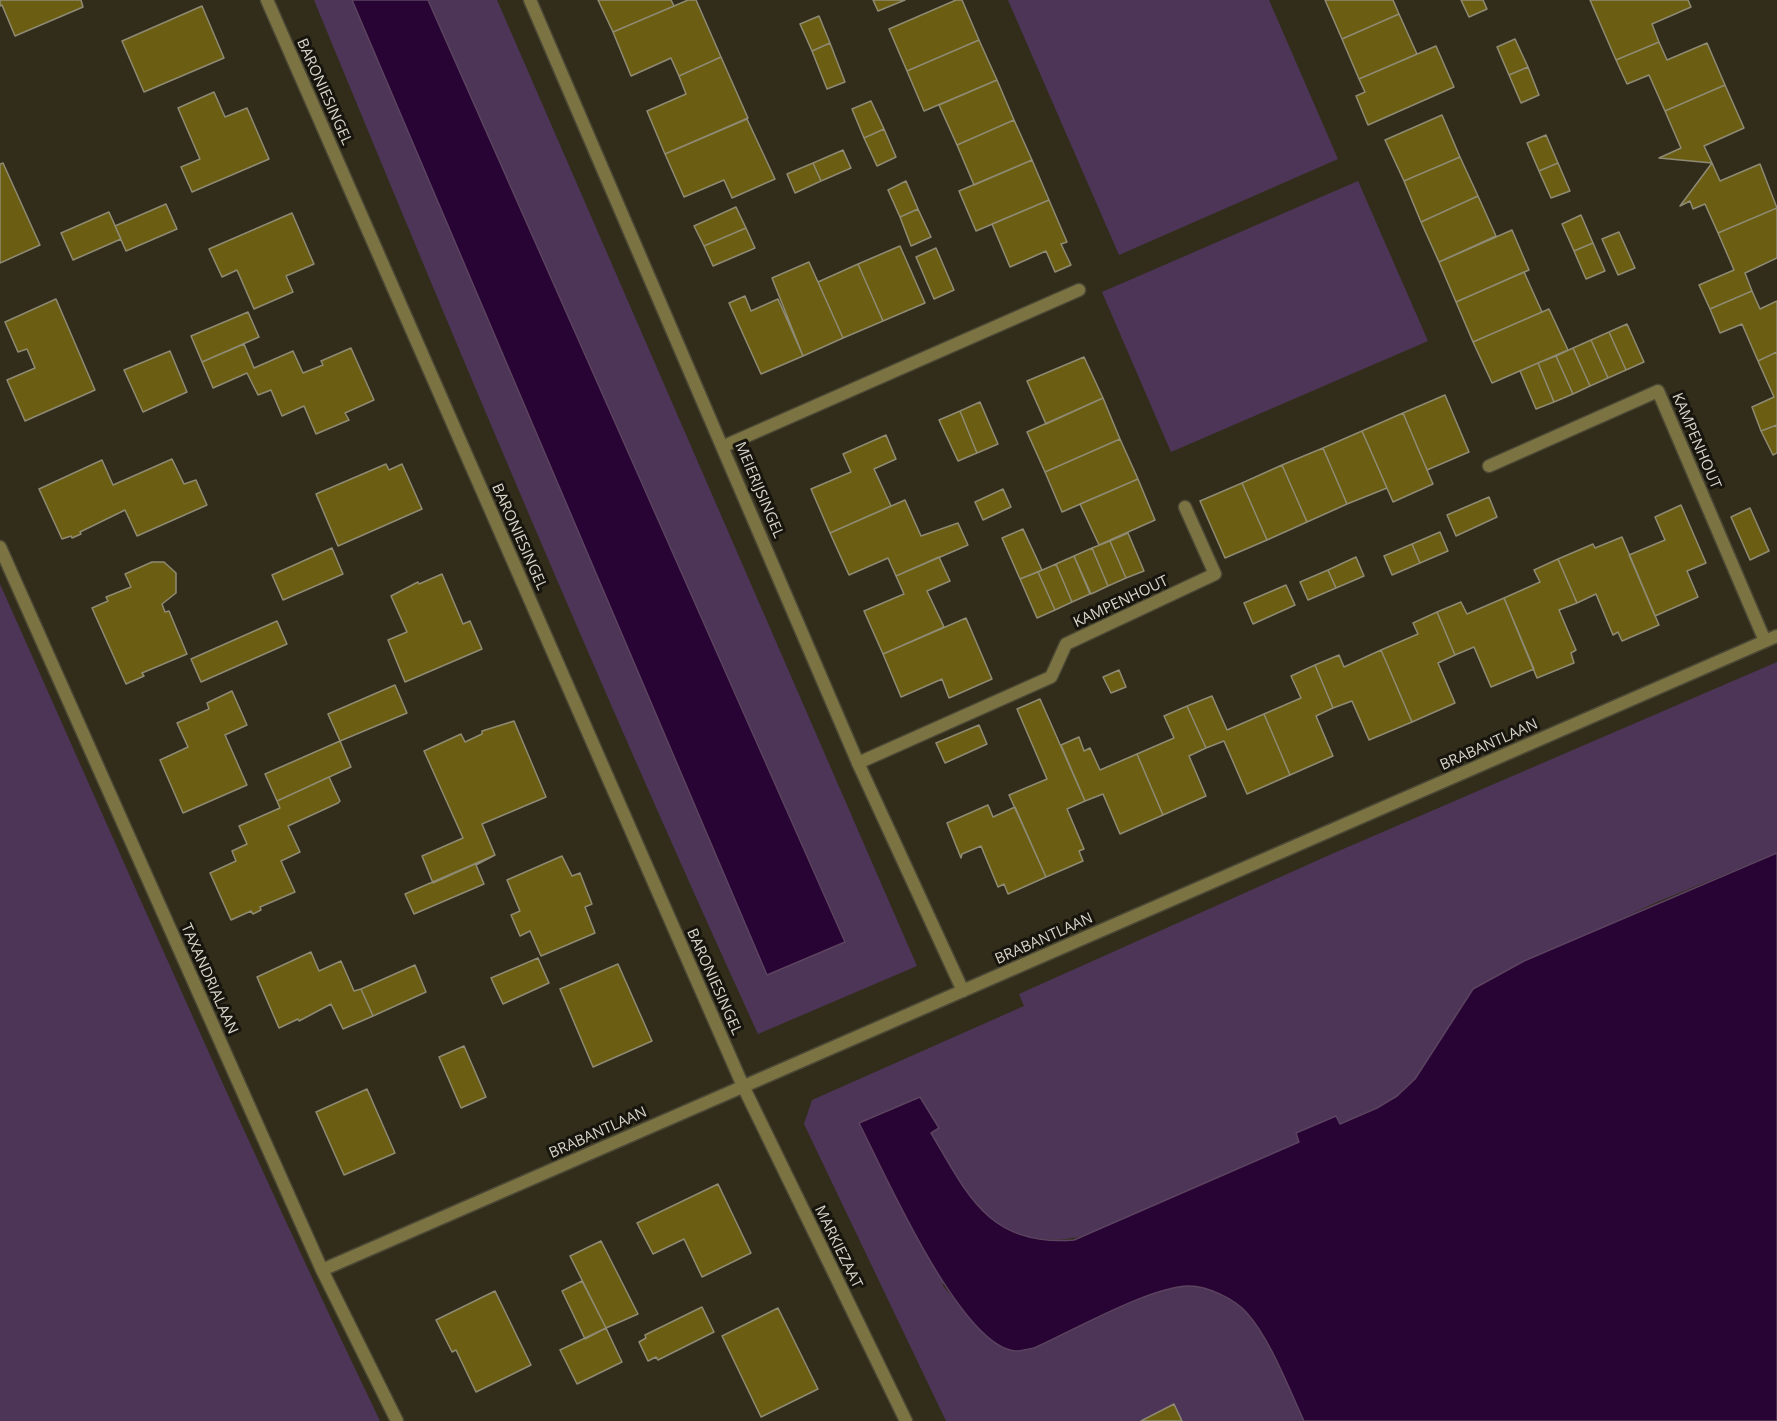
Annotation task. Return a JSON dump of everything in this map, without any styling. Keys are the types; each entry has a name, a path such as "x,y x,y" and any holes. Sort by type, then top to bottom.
{"street":[{"name":"BARONIESINGEL","path":"267,0 743,1086"},
{"name":"MEIERIJSINGEL","path":"530,0 724,446 858,763 963,991"},
{"path":"724,446 1079,290"},
{"name":"KAMPENHOUT","path":"1489,466 1658,391 1771,638"},
{"name":"KAMPENHOUT","path":"858,763 1052,677 1066,644 1215,574 1185,507"},
{"name":"TAXANDRIALAAN","path":"0,547 322,1270 397,1421"},
{"name":"BRABANTLAAN","path":"322,1270 1771,638"},
{"name":"MARKIEZAAT","path":"743,1086 906,1421"}],"shaded area":[{"path":"314,0 352,0 767,974 845,941 428,0 497,0 917,966 758,1034 531,519"},
{"path":"352,0 428,0 845,942 767,975"},
{"path":"1008,0 1269,0 1338,159 1119,255"},
{"path":"1358,181 1428,341 1171,452 1102,292"},
{"path":"0,584 234,1109 380,1421 0,1421"},
{"path":"1777,662 1777,853 1657,902 1473,989 1415,1079 1397,1096 1377,1108 1340,1124 1336,1116 1296,1134 1300,1142 1095,1232 1078,1237 1042,1239 1009,1230 993,1222 980,1210 958,1181 931,1132 939,1128 920,1097 943,1286 986,1336 1015,1351 1034,1348 1154,1293 1189,1286 1204,1288 1235,1302 1246,1312 1263,1336 1278,1364 1304,1421 946,1421 804,1124 812,1100 1024,1006 1019,994 1334,853"},
{"path":"1777,853 1777,1421 1304,1421 1278,1364 1255,1323 1246,1312 1228,1298 1212,1291 1189,1286 1154,1293 1034,1348 1015,1351 993,1342 971,1320 948,1289 904,1214 859,1123 920,1097 939,1128 931,1133 957,1177 985,1213 1002,1226 1021,1235 1045,1240 1074,1240 1299,1142 1296,1133 1336,1116 1340,1124 1377,1108 1397,1096 1415,1079 1473,989 1524,961"}],"building":[{"path":"0,0 81,0 83,7 15,36 2,5 0,6"},
{"path":"598,0 671,0 674,6 613,32"},
{"path":"688,0 696,0 721,57 679,76 671,58 631,76 613,32"},
{"path":"873,0 905,0 878,11"},
{"path":"956,0 962,0 979,40 907,71 889,29"},
{"path":"1325,0 1393,0 1399,14 1342,39"},
{"path":"1461,0 1483,0 1487,9 1469,17"},
{"path":"1590,0 1688,0 1691,7 1652,24 1659,42 1616,60"},
{"path":"202,6 224,58 144,92 122,41"},
{"path":"1399,14 1417,54 1359,79 1342,39"},
{"path":"819,16 830,43 812,51 800,24"},
{"path":"1515,39 1528,67 1509,75 1497,47"},
{"path":"979,40 997,80 924,111 907,71"},
{"path":"1659,42 1667,60 1707,43 1725,85 1665,111 1649,75 1627,84 1616,60"},
{"path":"830,43 845,82 827,89 812,51"},
{"path":"1436,46 1454,87 1368,125 1356,96 1365,92 1359,79"},
{"path":"721,57 748,118 665,154 647,111 686,94 679,76"},
{"path":"1528,67 1539,95 1521,103 1509,75"},
{"path":"997,80 1014,120 957,145 939,105"},
{"path":"1725,85 1744,128 1704,146 1712,163 1659,158 1681,148 1665,111"},
{"path":"214,92 225,117 247,108 269,159 192,192 181,167 200,159 178,108"},
{"path":"871,101 884,129 864,138 852,109"},
{"path":"1442,115 1460,157 1404,181 1385,140"},
{"path":"747,119 775,179 732,198 724,180 684,197 665,154"},
{"path":"1014,120 1032,160 974,185 957,145"},
{"path":"884,129 896,157 877,166 864,138"},
{"path":"1546,135 1558,163 1539,171 1527,143"},
{"path":"843,150 851,168 821,181 813,163"},
{"path":"1460,157 1478,196 1421,222 1404,181"},
{"path":"1032,160 1049,200 976,231 959,191"},
{"path":"3,163 40,245 0,263 0,164"},
{"path":"813,163 821,181 795,193 787,174"},
{"path":"1558,163 1570,191 1551,198 1539,171"},
{"path":"1712,163 1720,181 1760,164 1777,208 1718,233 1705,204 1693,209 1690,201 1680,206"},
{"path":"906,181 918,209 900,217 888,190"},
{"path":"1478,196 1496,236 1439,262 1421,222"},
{"path":"1049,200 1067,242 1061,244 1071,265 1055,272 1046,251 1010,267 992,224"},
{"path":"166,204 177,229 126,251 115,226"},
{"path":"736,207 746,228 704,246 694,226"},
{"path":"1777,208 1777,258 1745,273 1752,291 1710,309 1699,285 1734,270 1718,233"},
{"path":"918,209 931,237 911,246 900,217"},
{"path":"109,212 121,239 73,260 61,233"},
{"path":"292,213 314,264 286,276 293,292 254,309 237,270 222,277 209,249"},
{"path":"1581,215 1593,243 1574,251 1562,224"},
{"path":"746,228 755,248 713,266 704,246"},
{"path":"1512,230 1529,270 1456,302 1439,262"},
{"path":"1619,232 1635,268 1618,275 1602,239"},
{"path":"1593,243 1605,271 1586,279 1574,251"},
{"path":"900,246 925,303 883,321 858,264"},
{"path":"936,248 954,290 934,299 916,257"},
{"path":"809,262 843,338 803,356 772,278"},
{"path":"858,264 883,321 843,338 818,282"},
{"path":"1524,272 1542,312 1473,342 1456,302"},
{"path":"1752,291 1760,309 1777,301 1777,352 1758,361 1742,324 1720,333 1710,309"},
{"path":"745,296 751,311 778,299 803,356 761,374 729,303"},
{"path":"56,299 95,390 25,421 7,380 35,368 27,349 18,352 5,322"},
{"path":"1549,309 1568,350 1492,383 1473,342"},
{"path":"248,312 259,337 202,362 191,336"},
{"path":"1627,324 1644,362 1626,370 1609,332"},
{"path":"1609,332 1626,370 1608,378 1591,340"},
{"path":"1591,340 1608,378 1590,386 1573,348"},
{"path":"244,344 254,368 293,351 303,373 323,365 321,361 351,348 374,400 345,413 349,420 316,434 304,406 282,416 271,390 258,395 247,373 213,388 202,362"},
{"path":"1573,348 1590,386 1573,394 1556,356"},
{"path":"170,351 187,392 143,412 124,370"},
{"path":"1777,352 1777,425 1761,431 1752,407 1774,397 1758,361"},
{"path":"1556,356 1573,394 1554,402 1538,363"},
{"path":"1084,357 1103,398 1046,424 1027,381"},
{"path":"1538,363 1554,402 1536,409 1520,371"},
{"path":"1445,395 1469,452 1427,470 1403,413"},
{"path":"1103,398 1120,439 1045,472 1027,432"},
{"path":"980,402 998,444 977,453 960,411"},
{"path":"960,411 977,453 958,461 939,420"},
{"path":"1403,413 1433,484 1393,502 1362,431"},
{"path":"1777,425 1777,453 1773,455 1761,431"},
{"path":"1362,431 1387,488 1347,504 1323,448"},
{"path":"886,435 896,459 874,469 891,506 830,533 811,489 851,472 843,454"},
{"path":"1120,439 1138,479 1062,512 1045,472"},
{"path":"1323,448 1347,504 1307,522 1282,465"},
{"path":"172,459 184,484 196,480 207,505 137,536 125,510 80,532 81,534 62,539 39,489 102,460 113,485"},
{"path":"386,464 389,470 402,464 422,509 338,546 316,494"},
{"path":"1282,465 1307,522 1267,540 1242,483"},
{"path":"1138,479 1155,520 1099,545 1080,504"},
{"path":"1242,483 1267,540 1225,558 1200,501"},
{"path":"1003,489 1011,507 983,520 975,502"},
{"path":"1489,497 1497,517 1456,536 1447,515"},
{"path":"905,500 921,536 958,523 968,545 896,576 888,558 849,575 830,533"},
{"path":"1681,505 1706,563 1687,571 1698,597 1655,616 1629,555 1665,540 1655,517"},
{"path":"1750,508 1769,551 1750,560 1731,517"},
{"path":"1023,529 1042,570 1020,579 1002,538"},
{"path":"1440,532 1448,551 1420,563 1412,544"},
{"path":"1128,533 1144,571 1126,578 1110,541"},
{"path":"1622,537 1659,625 1622,641 1618,632 1613,635 1596,594 1577,603 1558,559 1593,544 1595,548"},
{"path":"1110,541 1126,578 1108,586 1092,548"},
{"path":"1412,544 1420,563 1392,575 1384,556"},
{"path":"332,548 343,574 283,600 272,575"},
{"path":"1092,548 1108,586 1091,594 1074,556"},
{"path":"1074,556 1090,594 1072,602 1056,564"},
{"path":"939,557 950,581 927,591 944,627 883,654 864,611 904,594 896,576"},
{"path":"1356,557 1364,576 1336,588 1328,570"},
{"path":"1558,559 1577,603 1559,610 1576,650 1571,653 1574,663 1537,678 1504,598 1540,582 1534,570"},
{"path":"152,562 164,562 176,573 176,593 162,604 165,612 169,611 187,654 142,673 144,676 126,684 92,608 108,601 106,597 131,587 125,574"},
{"path":"1056,564 1072,602 1055,610 1038,572"},
{"path":"1328,570 1336,588 1308,600 1300,582"},
{"path":"1038,572 1055,610 1037,618 1020,579"},
{"path":"442,574 463,624 470,621 482,649 405,682 388,640 407,632 391,596 418,582 419,584"},
{"path":"1286,585 1295,605 1253,624 1244,603"},
{"path":"1504,598 1534,669 1491,687 1474,647 1455,655 1437,612 1461,602 1467,614"},
{"path":"1437,612 1455,655 1438,663 1455,703 1412,722 1381,650 1418,634 1413,623"},
{"path":"966,618 992,679 949,698 942,679 901,697 883,654"},
{"path":"277,621 287,644 201,682 191,659"},
{"path":"1381,650 1412,722 1369,740 1352,701 1333,708 1315,665 1339,655 1344,667"},
{"path":"1315,665 1333,708 1316,716 1333,756 1290,775 1264,714 1301,698 1291,676"},
{"path":"1119,670 1126,687 1111,693 1103,677"},
{"path":"395,685 407,713 340,741 328,714"},
{"path":"232,691 247,725 225,735 247,785 183,813 160,760 188,747 177,723 209,709 207,703"},
{"path":"1212,696 1227,730 1264,714 1290,775 1247,794 1224,741 1206,748 1187,706"},
{"path":"1040,699 1085,801 1067,809 1084,849 1079,851 1083,861 1046,877 1009,795 1047,779 1017,709"},
{"path":"1187,706 1206,748 1189,756 1206,796 1163,815 1137,754 1174,738 1164,716"},
{"path":"514,721 546,797 482,824 495,855 433,883 422,856 463,838 424,751 461,734 465,742 482,734 482,731"},
{"path":"979,725 987,744 945,763 936,743"},
{"path":"1079,737 1084,751 1090,748 1100,770 1137,754 1163,815 1120,834 1103,794 1085,801 1061,745"},
{"path":"340,741 351,767 277,801 265,774"},
{"path":"329,777 340,801 288,826 300,852 281,861 295,892 260,907 261,910 253,914 251,911 231,920 210,873 236,861 232,851 247,844 239,826 280,808 277,801"},
{"path":"988,805 993,817 1015,807 1046,877 1008,894 1004,884 998,887 981,846 962,854 961,858 947,823"},
{"path":"495,855 476,865 484,884 414,914 405,894"},
{"path":"562,856 572,876 580,873 592,904 585,907 595,933 541,956 530,931 520,936 511,915 520,911 507,880"},
{"path":"311,952 319,971 341,961 354,991 361,989 373,1016 343,1029 331,1004 299,1021 298,1019 279,1028 257,977"},
{"path":"538,958 549,983 503,1004 491,978"},
{"path":"618,964 652,1041 593,1067 560,989"},
{"path":"415,965 426,992 373,1016 361,989"},
{"path":"464,1046 486,1097 461,1108 439,1057"},
{"path":"367,1089 395,1153 344,1175 316,1112"},
{"path":"718,1184 751,1253 702,1277 684,1239 653,1254 637,1223"},
{"path":"601,1241 638,1314 606,1328 570,1256"},
{"path":"582,1281 606,1328 585,1339 562,1291"},
{"path":"495,1291 531,1365 476,1392 456,1350 452,1352 436,1320"},
{"path":"702,1307 714,1332 658,1360 656,1357 648,1361 639,1342 646,1338 645,1335"},
{"path":"778,1308 818,1389 761,1417 722,1336"},
{"path":"606,1328 622,1362 577,1384 560,1350"},
{"path":"1174,1404 1182,1421 1141,1421"}]}
